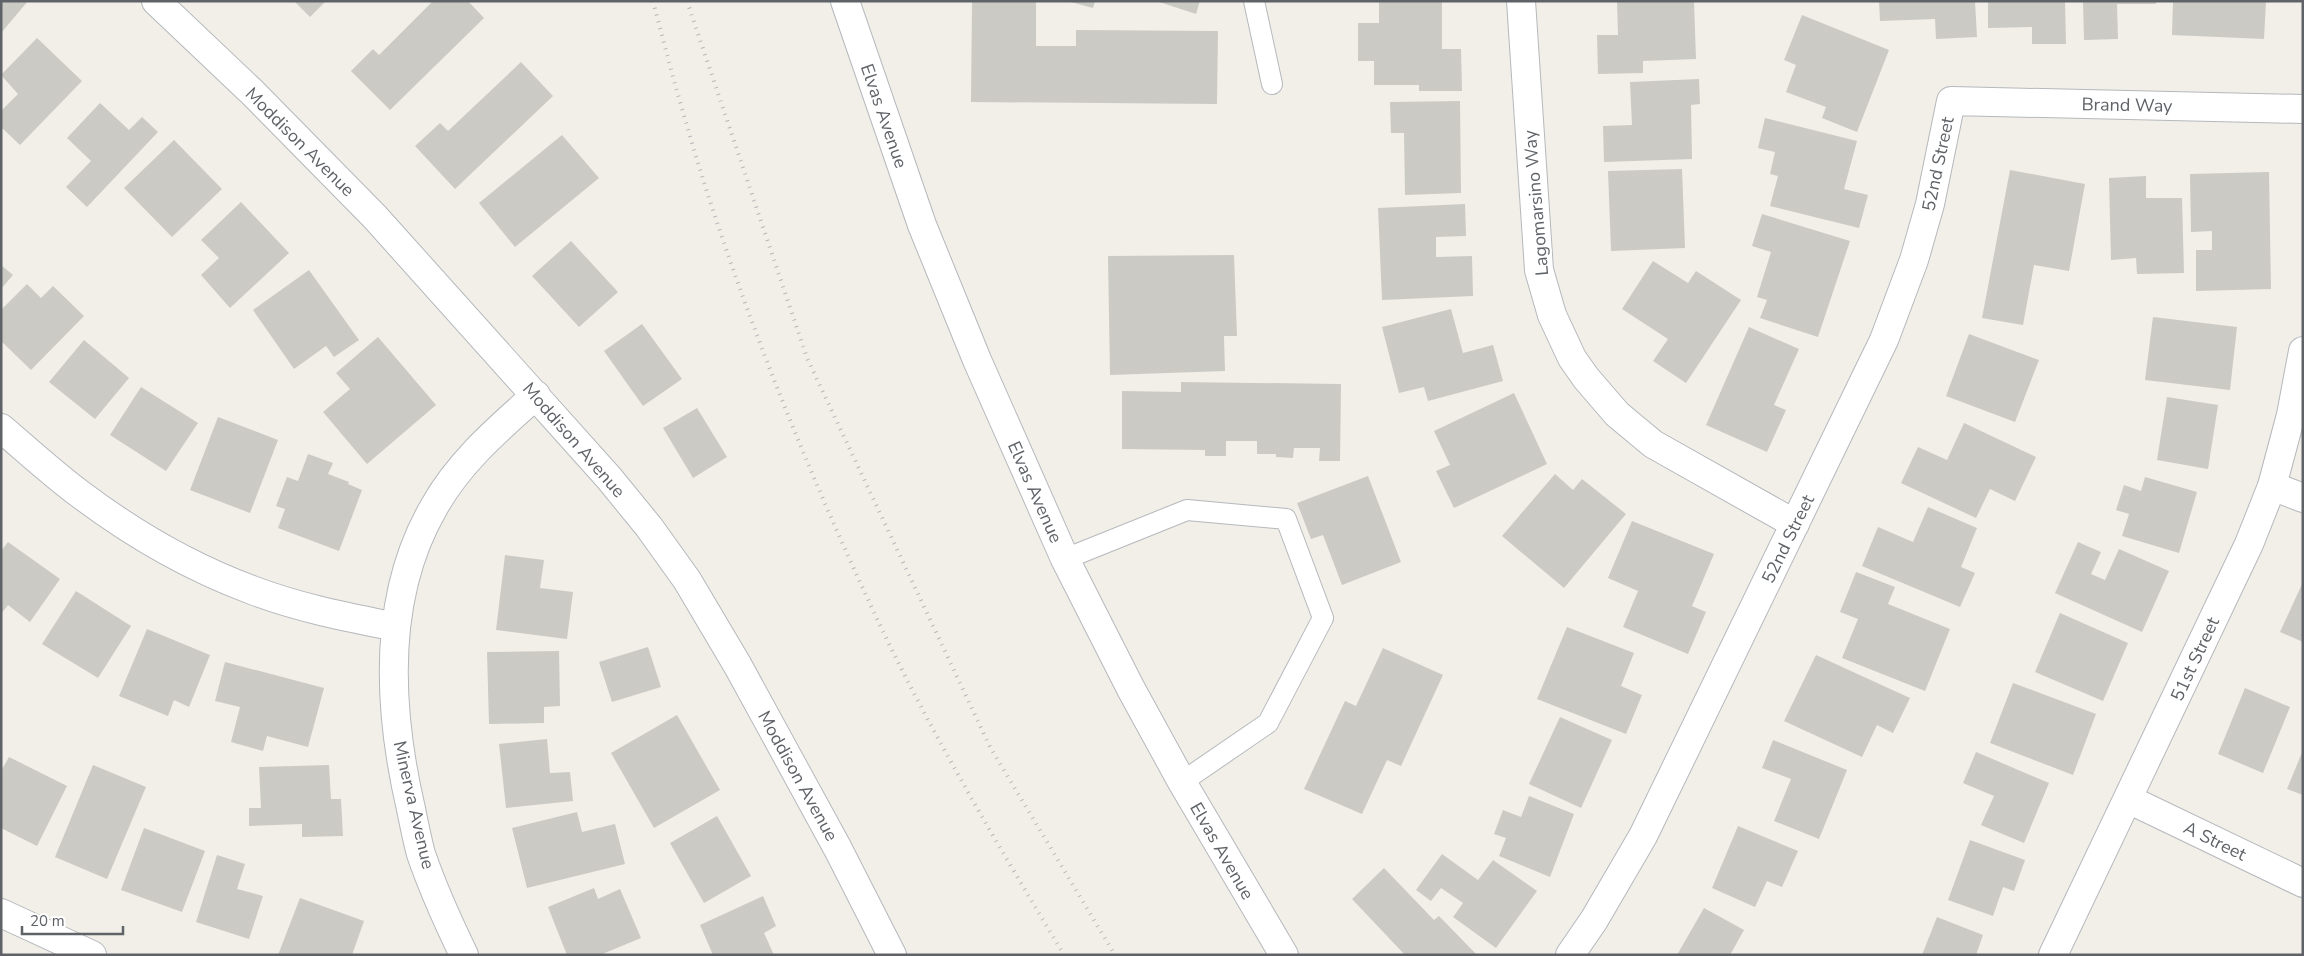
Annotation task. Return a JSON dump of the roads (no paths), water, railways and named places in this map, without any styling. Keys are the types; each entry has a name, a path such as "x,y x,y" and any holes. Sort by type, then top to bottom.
{"street":[{"name":"Moddison Avenue","path":"156,1 253,93 374,217 536,395 649,527 687,580 738,666 838,850 892,955"},
{"name":"Elvas Avenue","path":"845,1 922,225 976,360 1065,559 1131,689 1182,782 1284,955"},
{"name":"Lagomarsino Way","path":"1521,1 1539,270 1552,316 1572,358 1586,378 1617,414 1654,444 1795,524"},
{"name":"52nd Street","path":"1570,955 1594,920 1643,836 1884,340 1914,260 1930,204 1951,101"},
{"name":"Brand Way","path":"1951,101 2303,109"},
{"name":"51st Street","path":"2054,955 2249,544 2272,486 2291,416 2303,351"},
{"name":"Minerva Avenue","path":"464,955 443,912 421,853 400,761 394,698 396,627 404,578 412,553 434,506 464,464 536,395"},
{"path":"1,428 79,494 134,532 192,565 252,591 317,610 396,627"},
{"path":"2272,486 2303,498"},
{"name":"A Street","path":"2128,799 2303,883"},
{"path":"1,913 92,955"}],"lane":[{"path":"1254,1 1272,84"},
{"path":"1065,559 1187,510 1286,519 1323,618 1268,724 1182,782"}],"railway":[{"path":"653,1 694,149 728,254 769,367 837,532 887,640 928,720 1064,955"},
{"path":"687,1 807,358 990,747 1115,955"}]}
